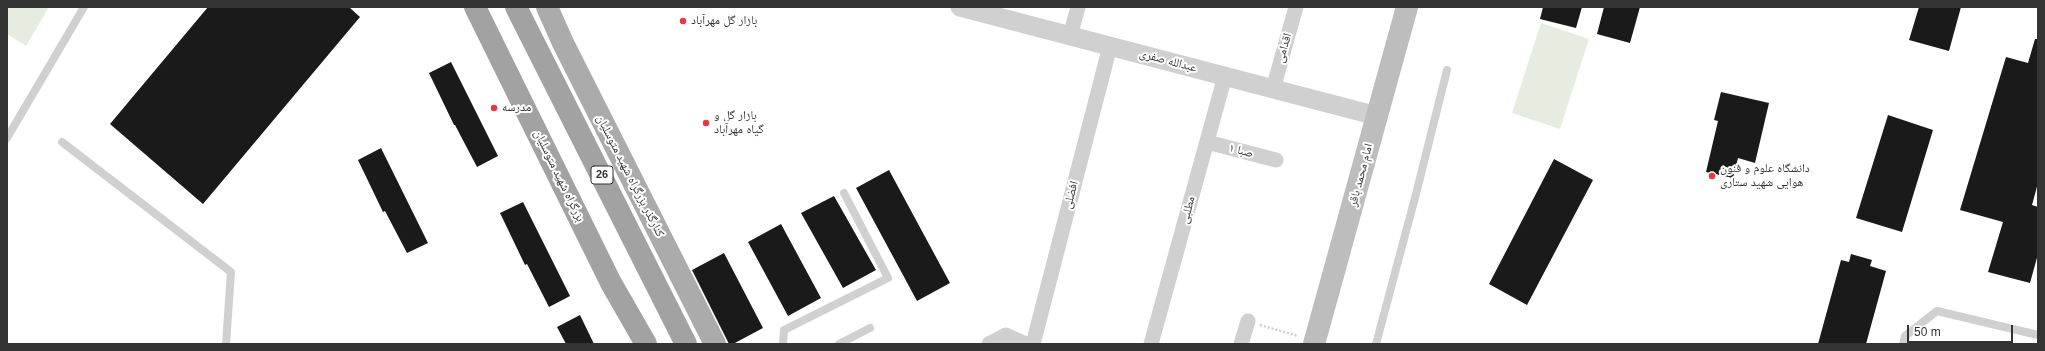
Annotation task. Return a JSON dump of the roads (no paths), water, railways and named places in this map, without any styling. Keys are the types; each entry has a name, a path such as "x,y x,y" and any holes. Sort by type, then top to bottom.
{"highway":[{"name":"بزرگراه شهید متوسلیان","path":"475,7 624,307 646,344"},
{"name":"26","path":"516,7 686,344"}],"main road":[{"name":"کنارگذر بزرگراه شهید متوسلیان","path":"547,7 563,43 715,344"},
{"name":"امام محمد باقر","path":"1314,343 1407,7"},
{"path":"624,307 636,344"}],"street":[{"name":"عبدالله صفری","path":"960,7 1377,116"},
{"path":"1070,36 1078,7"},
{"name":"اقدامی","path":"1273,89 1296,7"},
{"name":"افضلی","path":"1033,344 1110,46"},
{"name":"مطلبی","path":"1151,344 1225,76"},
{"name":"صبا ۱","path":"1206,142 1276,160"},
{"path":"1241,344 1248,322"},
{"path":"989,344 1006,335 1026,344"}],"lane":[{"path":"7,138 84,7"},
{"path":"1376,344 1447,70"},
{"path":"62,142 231,272 226,344"},
{"path":"783,344 784,330 888,278 844,193"},
{"path":"1903,344 1906,336 1937,311 2038,335"},
{"path":"838,344 870,328"}],"place":[{"name":"بازار گل مهرآباد","path":"683,21"},
{"name":"مدرسه","path":"494,108"},
{"name":"بازار گل و گیاه مهرآباد","path":"706,123"},
{"name":"دانشگاه علوم و فنون هوایی شهید ستاری","path":"1712,176"}]}
